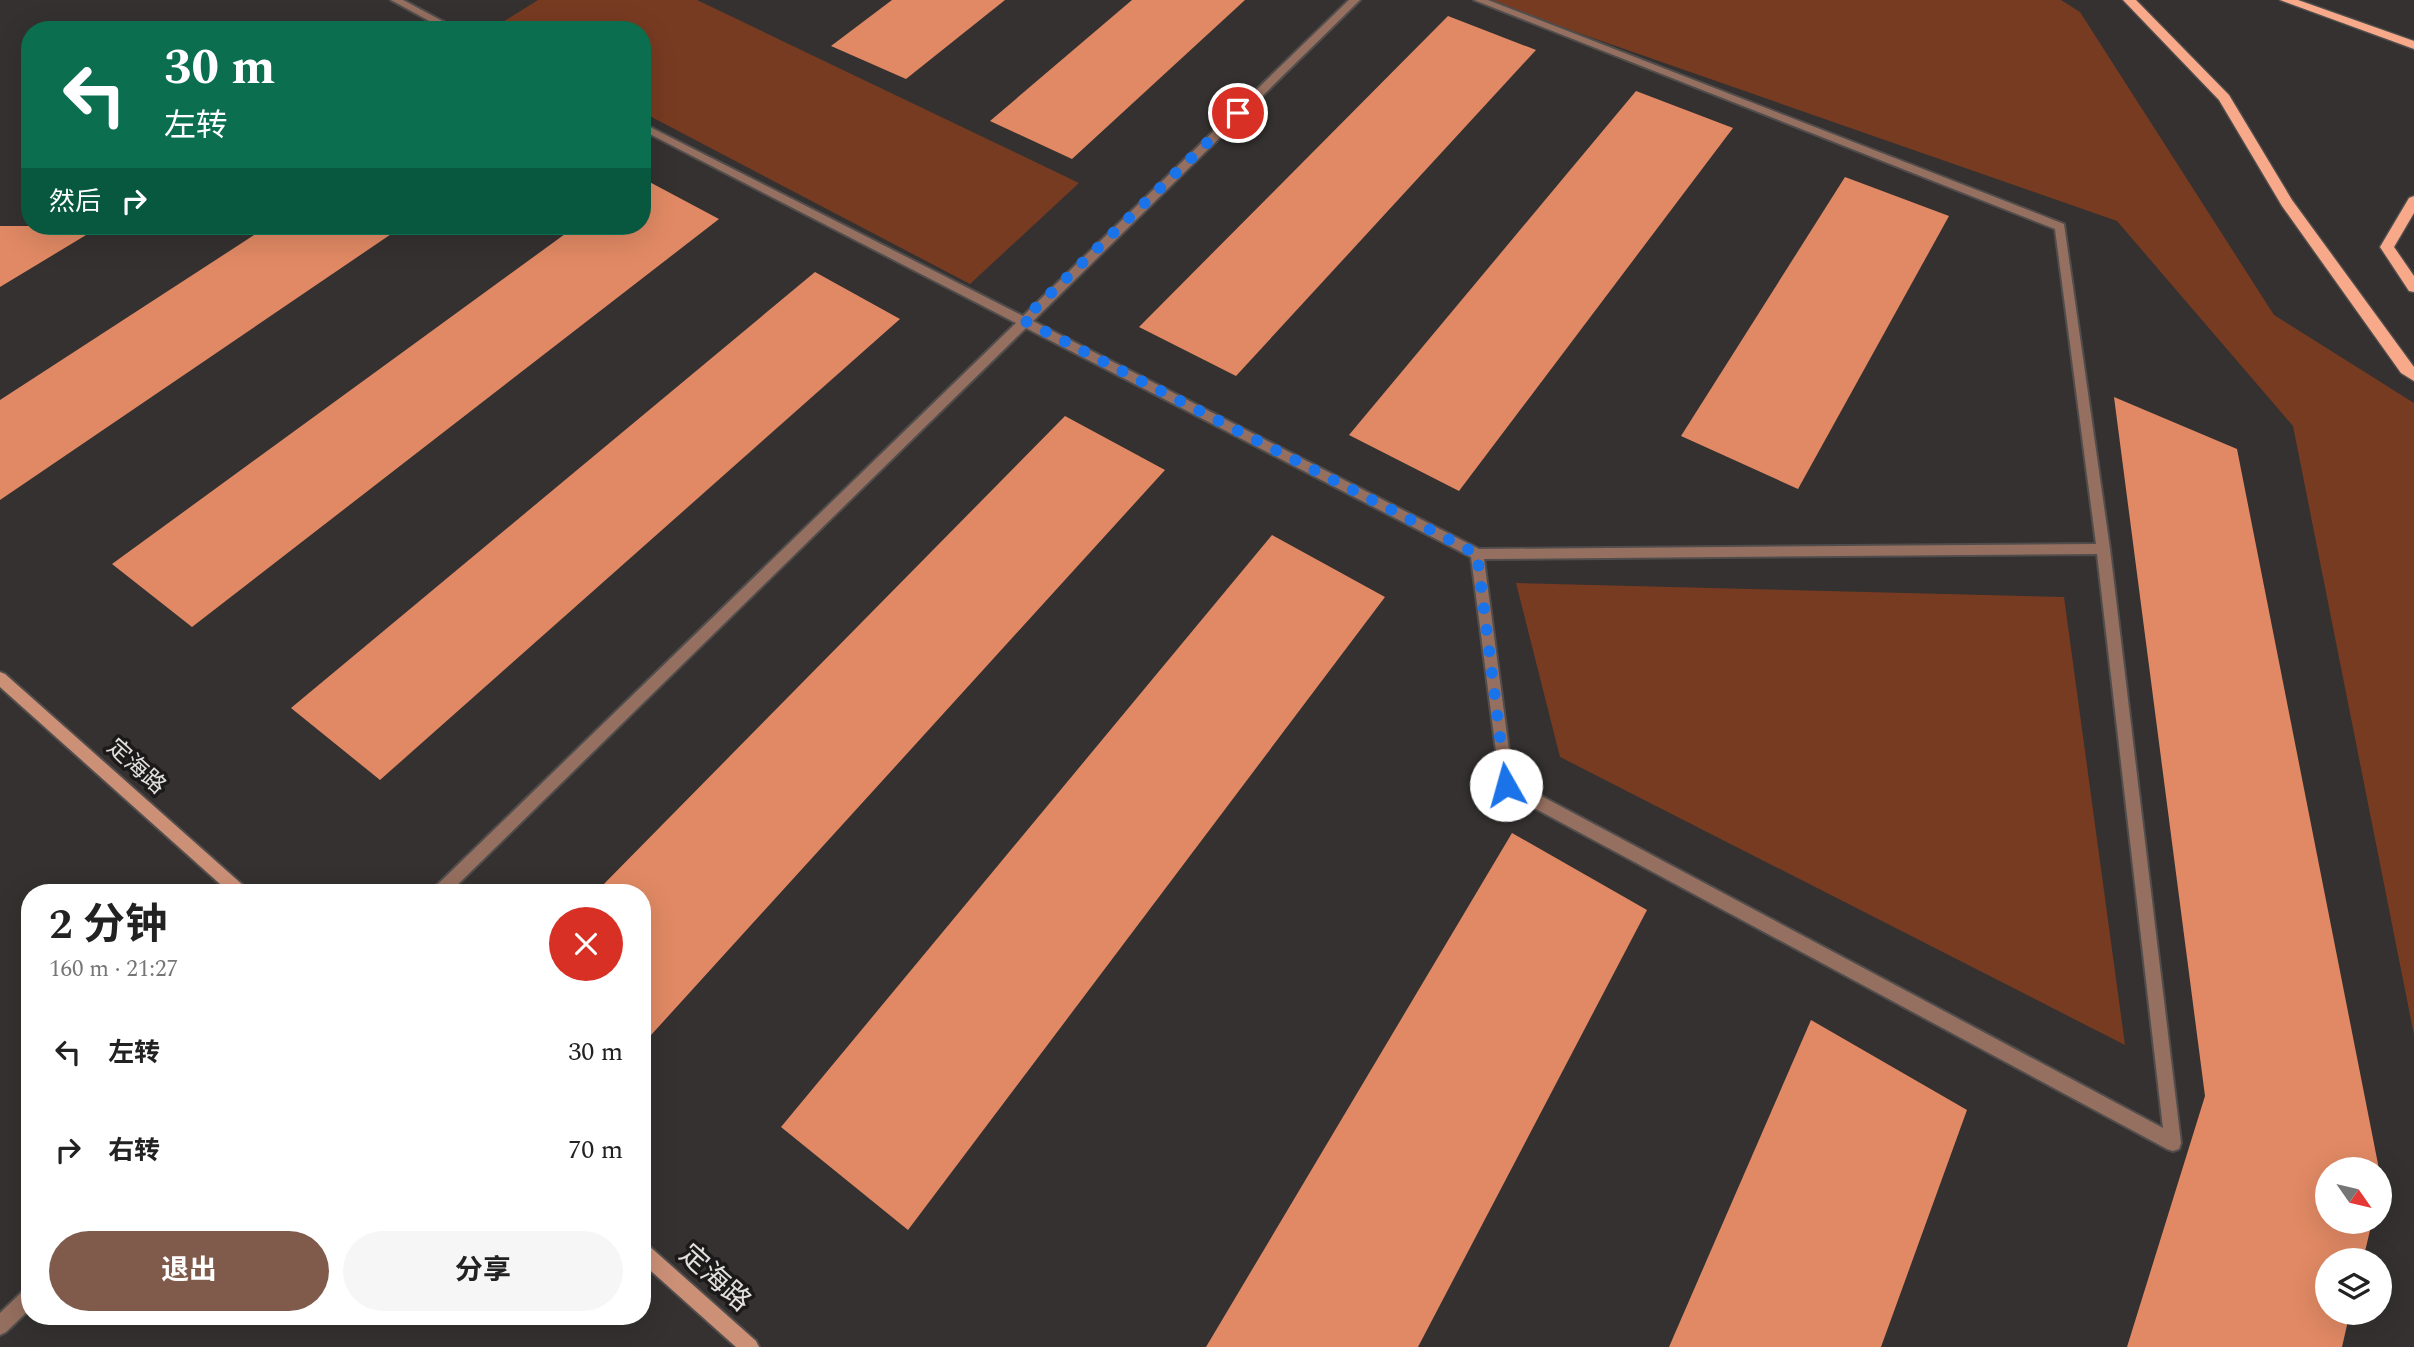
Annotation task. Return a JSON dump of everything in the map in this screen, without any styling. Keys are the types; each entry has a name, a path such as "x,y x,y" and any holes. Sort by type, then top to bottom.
{"main road":[{"path":"2129,0 2224,98 2287,203 2406,369 2414,375"},
{"path":"2286,0 2414,45"},
{"path":"2414,201 2387,247 2414,287"}],"street":[{"path":"396,0 437,21"},
{"path":"447,884 1023,320 1355,0"},
{"path":"1477,554 1506,785 2173,1143 2104,550 2060,227 1479,0"},
{"path":"651,131 1477,554 2104,550"},
{"name":"定海路","path":"0,678 231,884"},
{"name":"定海路","path":"651,1259 750,1347"},
{"path":"0,1326 21,1306"}],"shaded area":[{"path":"538,0 697,0 1079,183 970,284 651,117 651,21 504,21"},
{"path":"1484,0 2061,0 2080,12 2274,315 2414,403 2414,1035 2293,426 2117,221"},
{"path":"1516,583 2064,597 2125,1045 1560,757"}],"building":[{"path":"892,0 1005,0 906,79 831,46"},
{"path":"1132,0 1245,0 1072,159 990,121"},
{"path":"1448,16 1536,50 1236,376 1139,327"},
{"path":"1636,91 1733,128 1459,491 1349,435"},
{"path":"1845,177 1949,216 1798,489 1681,436"},
{"path":"651,183 719,219 192,627 112,564 564,235 651,235"},
{"path":"0,226 21,226 21,235 86,235 0,287"},
{"path":"254,235 390,235 0,500 0,400"},
{"path":"815,272 900,319 380,780 291,708"},
{"path":"2114,397 2237,449 2377,1157 2315,1157 2315,1234 2369,1234 2366,1248 2315,1248 2315,1325 2347,1325 2342,1347 2127,1347 2205,1096"},
{"path":"1065,416 1165,470 651,1035 651,884 604,884"},
{"path":"1272,535 1385,597 908,1230 781,1127"},
{"path":"1512,833 1647,910 1418,1347 1206,1347"},
{"path":"1811,1020 1967,1110 1881,1347 1669,1347"}],"route":[{"path":"1238,113 1023,320 1477,554 1506,785"}]}
